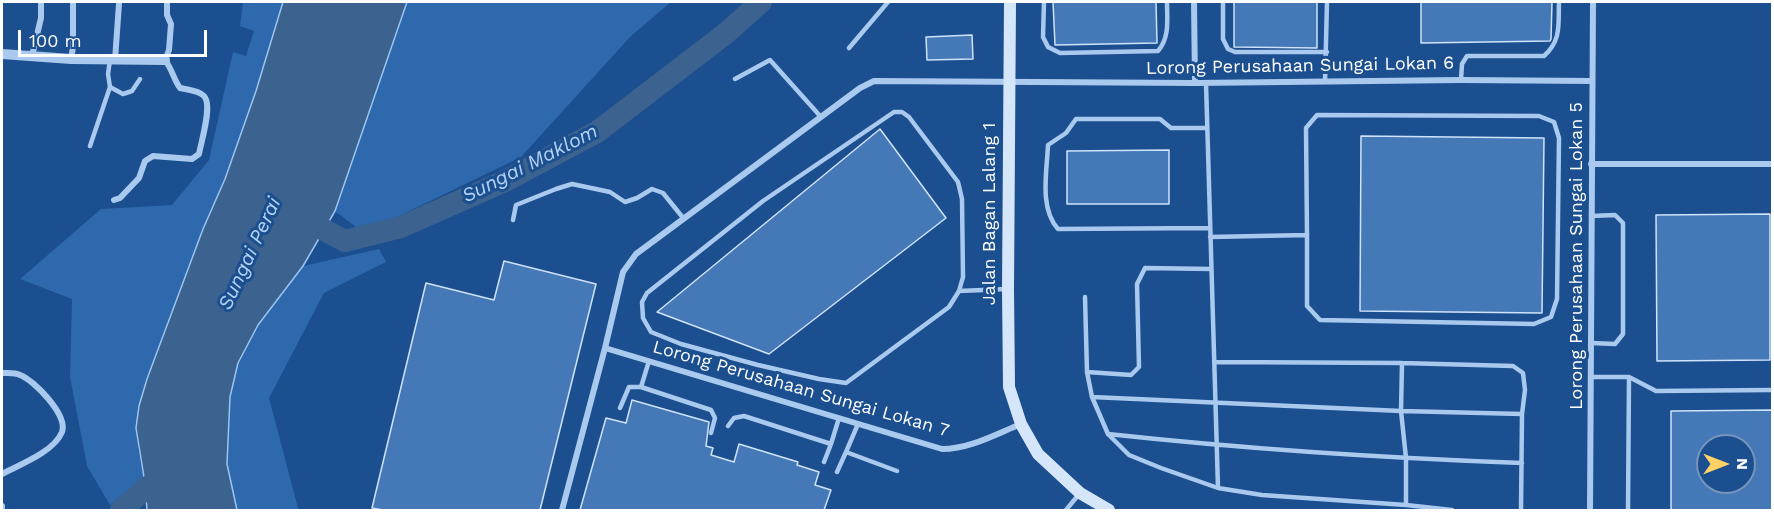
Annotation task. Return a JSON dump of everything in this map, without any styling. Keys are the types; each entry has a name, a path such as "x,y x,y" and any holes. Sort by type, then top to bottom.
{"main road":[{"name":"Jalan Bagan Lalang 1","path":"1010,2 1008,83 1010,387 1021,424 1038,454 1080,493 1108,510"}],"street":[{"path":"32,56 41,18 41,2"},
{"path":"71,58 73,2"},
{"path":"165,60 169,50 171,24 167,15 167,2"},
{"path":"1194,2 1195,83"},
{"name":"Lorong Perusahaan Sungai Lokan 5","path":"1590,510 1593,2"},
{"path":"113,60 119,4"},
{"path":"2,54 113,60 165,60"},
{"path":"114,200 120,198 139,178 146,161 153,156 192,159 199,154 208,101 204,95 196,91 180,88 165,60"},
{"name":"Lorong Perusahaan Sungai Lokan 6","path":"562,510 623,272 636,254 860,88 874,81 1206,83 1592,81"},
{"path":"1591,164 1773,164"},
{"name":"Lorong Perusahaan Sungai Lokan 7","path":"605,348 942,448 956,449 1021,424"},
{"path":"2,373 19,374 30,380 51,403 63,422 62,431 55,442 43,452 2,474"}],"lane":[{"path":"849,48 888,2"},
{"path":"1044,2 1043,37 1048,47 1060,53 1158,51 1167,36 1167,2"},
{"path":"1224,2 1223,39 1228,49 1235,52 1327,52"},
{"path":"1325,82 1327,2"},
{"path":"1461,80 1462,64 1467,56 1544,56 1554,48 1558,35 1559,2"},
{"path":"90,146 110,87 108,74 113,60"},
{"path":"735,79 770,60 821,117"},
{"path":"110,87 123,94 132,91 140,79"},
{"path":"1206,83 1218,488"},
{"path":"894,112 902,112 909,117 958,182 963,219 963,277 959,291 949,307 846,383 768,367 681,344 651,332 643,318 642,302 647,293 763,201 894,112"},
{"path":"1317,115 1539,116 1554,122 1559,138 1558,288 1551,317 1534,324 1320,320 1307,306 1307,235 1306,128 1317,115"},
{"path":"1207,128 1171,128 1160,119 1076,120 1066,134 1048,145 1046,201 1050,220 1058,229 1210,228"},
{"path":"513,220 516,205 572,184 610,192 625,202 652,189 663,193 684,219"},
{"path":"1591,216 1615,215 1623,223 1623,334 1615,344 1591,343"},
{"path":"1210,237 1307,235"},
{"path":"1087,372 1131,375 1139,367 1137,284 1145,268 1211,269"},
{"path":"959,291 1008,289"},
{"path":"1085,297 1087,372 1092,397 1108,434 1129,455 1218,488 1262,495 1452,510"},
{"path":"640,387 649,361"},
{"path":"1214,362 1513,366 1523,373 1525,390 1522,414 1521,510"},
{"path":"1402,363 1401,411 1406,458 1406,505"},
{"path":"1591,377 1629,376 1656,391 1773,390"},
{"path":"1629,376 1629,510"},
{"path":"620,408 629,387 640,387 711,410 715,418 711,433"},
{"path":"1092,397 1522,414"},
{"path":"728,426 734,418 744,416 831,444"},
{"path":"825,462 839,418"},
{"path":"837,472 858,424"},
{"path":"1108,434 1217,446 1522,463"},
{"path":"846,452 897,471"},
{"path":"1065,510 1080,493"}],"shaded area":[{"path":"243,2 283,2 256,92 225,179 203,229 139,406 138,449 144,477 110,505 87,466 70,377 72,299 20,279 101,209 172,205 209,160 233,52 246,56 254,31 240,26"},
{"path":"407,2 671,2 630,37 521,157 389,221 356,227 335,211"},
{"path":"379,249 386,262 324,293 269,398 298,508 301,510 237,510 227,464 230,397 238,363 258,325 303,266"}],"water":[{"name":"Sungai Perai","path":"283,2 407,2 335,211 303,266 258,325 238,363 230,397 227,464 237,510 147,510 136,428 139,406 203,229 225,179 256,91"}],"building":[{"path":"1053,2 1156,2 1157,43 1055,45"},
{"path":"1234,2 1317,2 1317,48 1234,47"},
{"path":"1421,2 1552,2 1551,39 1550,41 1421,43"},
{"path":"972,35 973,59 927,60 926,37"},
{"path":"880,129 946,218 769,354 657,312"},
{"path":"1361,136 1544,138 1542,313 1360,311"},
{"path":"1169,150 1169,204 1067,204 1067,151"},
{"path":"1770,214 1770,360 1657,361 1656,215"},
{"path":"504,261 596,284 540,510 383,510 372,508 426,283 494,300"},
{"path":"632,400 709,422 706,446 713,448 711,455 734,462 739,444 798,462 797,465 819,472 815,485 831,490 824,510 580,510 606,418 626,423"},
{"path":"1773,410 1773,510 1671,510 1671,411"}],"waterway":[{"name":"Sungai Maklom","path":"301,212 324,230 345,241 401,227 505,181 597,132 725,34 761,2"},
{"path":"121,510 145,489 169,473"}]}
